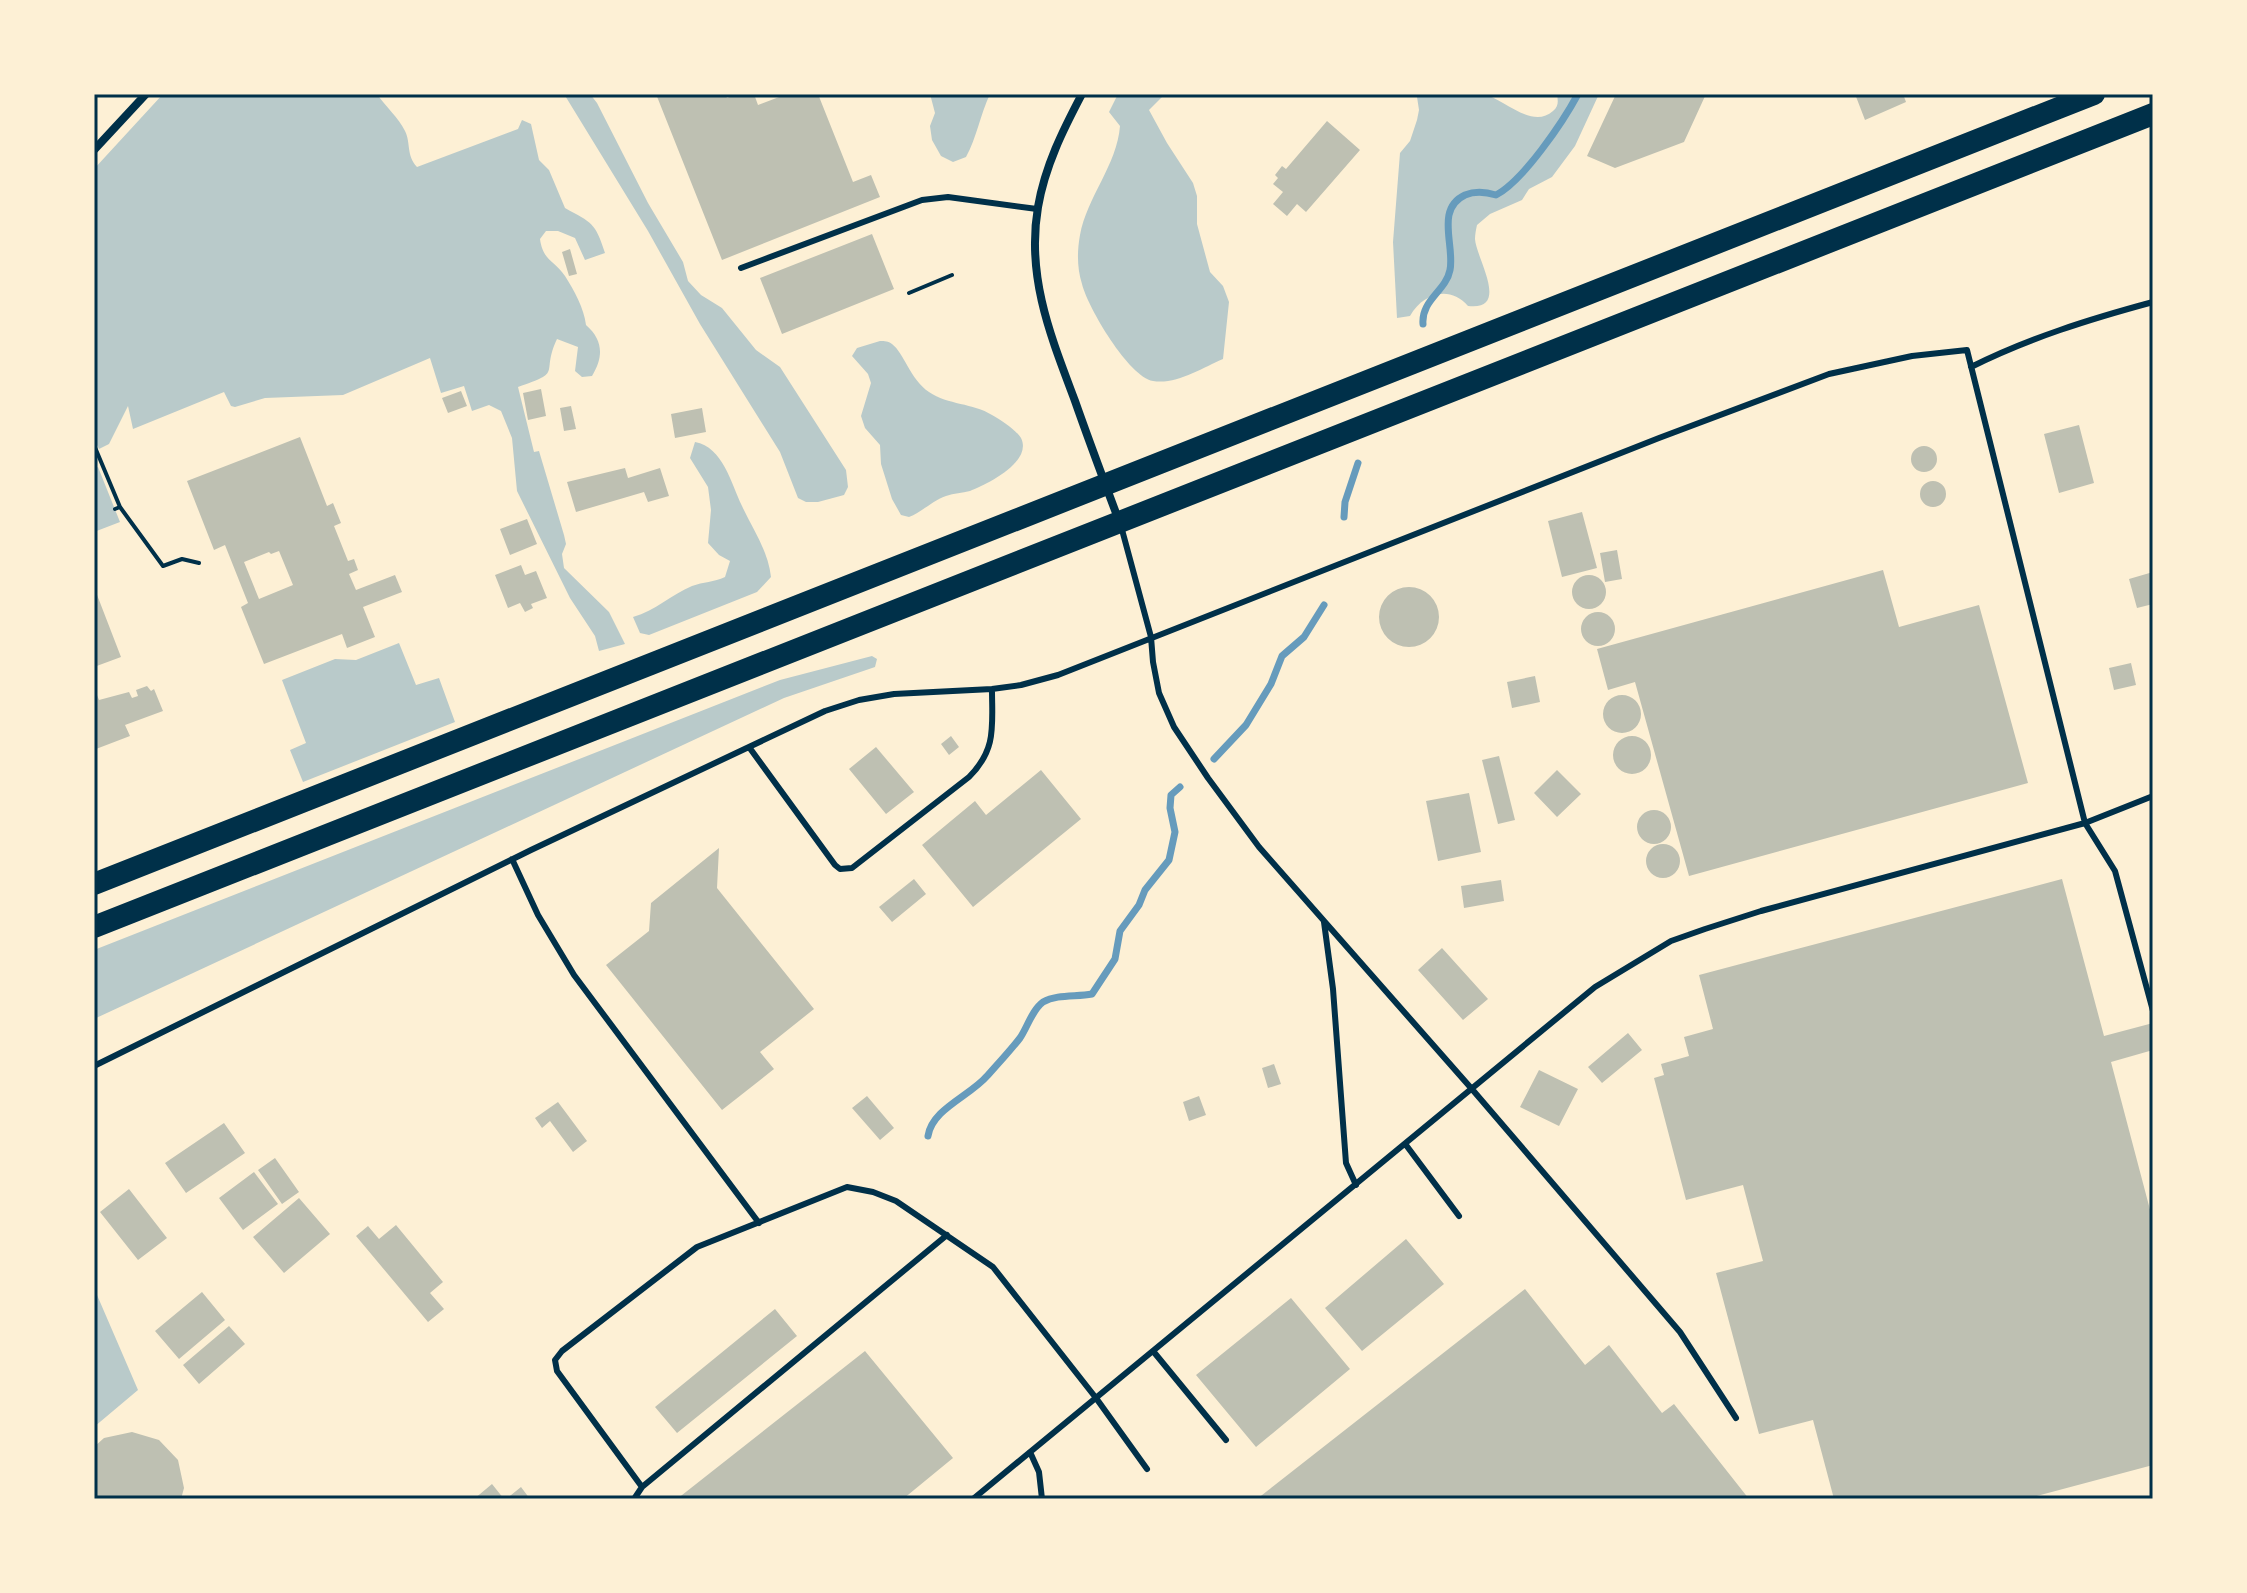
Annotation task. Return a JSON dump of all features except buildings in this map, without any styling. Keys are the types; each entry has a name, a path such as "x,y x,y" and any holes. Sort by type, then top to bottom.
{"highway":[{"path":"94,884 2094,94"},
{"path":"94,927 2153,114"},
{"path":"475,734 490,770"}],"street":[{"path":"94,150 146,94"},
{"path":"1082,94 1052,156 1037,209 1035,263 1044,320 1120,522"}],"lane":[{"path":"741,268 922,200 948,197 1037,209"},
{"path":"1971,367 2010,347 2080,322 2153,302"},
{"path":"94,1066 512,859 825,711 859,700 894,694 992,689 1058,675 1829,374 1912,356 1967,350 2085,823 2115,871 2153,1011"},
{"path":"1120,522 1151,637 1159,693 1174,727 1259,847 1680,1332 1736,1418"},
{"path":"749,747 835,865 840,869 852,868 969,777 984,760 992,736 992,689"},
{"path":"973,1499 1595,987 1671,941 1761,911 2085,823 2153,796"},
{"path":"512,859 538,915 574,975 759,1223"},
{"path":"1324,922 1333,989 1346,1163 1356,1185"},
{"path":"1406,1145 1459,1216"},
{"path":"642,1487 557,1371 555,1360 562,1351 697,1247 828,1193 856,1187 896,1201 993,1267 1096,1398 1147,1469"},
{"path":"634,1499 642,1487 947,1235"},
{"path":"1153,1351 1226,1440"},
{"path":"1030,1452 1039,1472 1042,1499"}],"path":[{"path":"909,293 952,275"},
{"path":"94,445 118,508 163,566 182,559 199,563"}],"shaded area":[{"path":"163,94 377,94 402,126 411,158 417,167 518,129 522,120 531,124 539,160 549,170 565,208 591,224 605,253 585,260 575,238 558,231 546,231 540,239 546,256 565,276 575,293 586,325 599,342 600,355 592,376 582,377 575,371 578,347 557,339 547,374 518,387 534,452 539,451 564,535 564,568 609,612 625,644 599,651 595,636 570,598 517,491 512,438 501,411 489,405 472,411 464,386 441,393 430,358 343,395 265,398 235,407 231,406 224,392 133,429 128,406 109,444 99,449 94,439 94,169"},
{"path":"564,94 590,94 597,103 648,203 683,262 688,281 701,295 722,308 756,350 780,367 846,470 848,487 844,495 818,502 798,498 780,452"},
{"path":"930,94 990,94 966,157 953,162 941,156 932,140 930,126 935,113"},
{"path":"1118,94 1165,94 1149,110 1193,183 1197,196 1197,224 1210,272 1223,286 1229,302 1223,359 1171,381 1153,381 1143,377 1122,355 1092,309 1079,272 1078,248 1084,221 1118,140 1120,126 1109,112"},
{"path":"1413,94 1483,94 1536,117 1545,116 1555,109 1557,94 1599,94 1575,146 1552,177 1529,189 1522,200 1490,214 1477,225 1475,239 1488,282 1487,300 1481,305 1468,306 1453,295 1437,294 1422,302 1410,316 1397,318 1393,242 1400,153 1410,141 1419,110 1417,97"},
{"path":"880,341 889,342 896,348 922,387 929,392 985,411 1016,432 1023,447 1014,464 977,488 941,498 909,517 901,515 892,499 881,464 880,445 865,428 861,416 871,383 868,374 852,356 857,348"},
{"path":"695,442 713,451 725,467 763,549 771,577 757,592 649,635 640,633 633,617 692,586 725,577 730,561 708,543 711,510 708,487 690,458"},
{"path":"98,467 120,522 94,532 94,469"},
{"path":"399,643 416,685 439,678 455,722 303,782 290,750 306,743 282,680 335,659 356,660"},
{"path":"872,656 877,659 875,667 784,698 94,1019 94,950 780,680"},
{"path":"94,1288 138,1390 94,1427"}],"waterway":[{"path":"1423,324 1426,308 1444,284 1450,270 1448,219 1456,201 1473,193 1496,195 1507,188 1542,150 1578,94"},
{"path":"1344,517 1345,502 1358,463"},
{"path":"1214,759 1246,725 1271,684 1282,656 1304,637 1324,605"},
{"path":"928,1136 931,1126 944,1110 980,1083 1008,1053 1043,1002 1092,994 1115,959 1120,931 1139,905 1145,890 1169,860 1175,832 1171,795 1180,787"}]}
